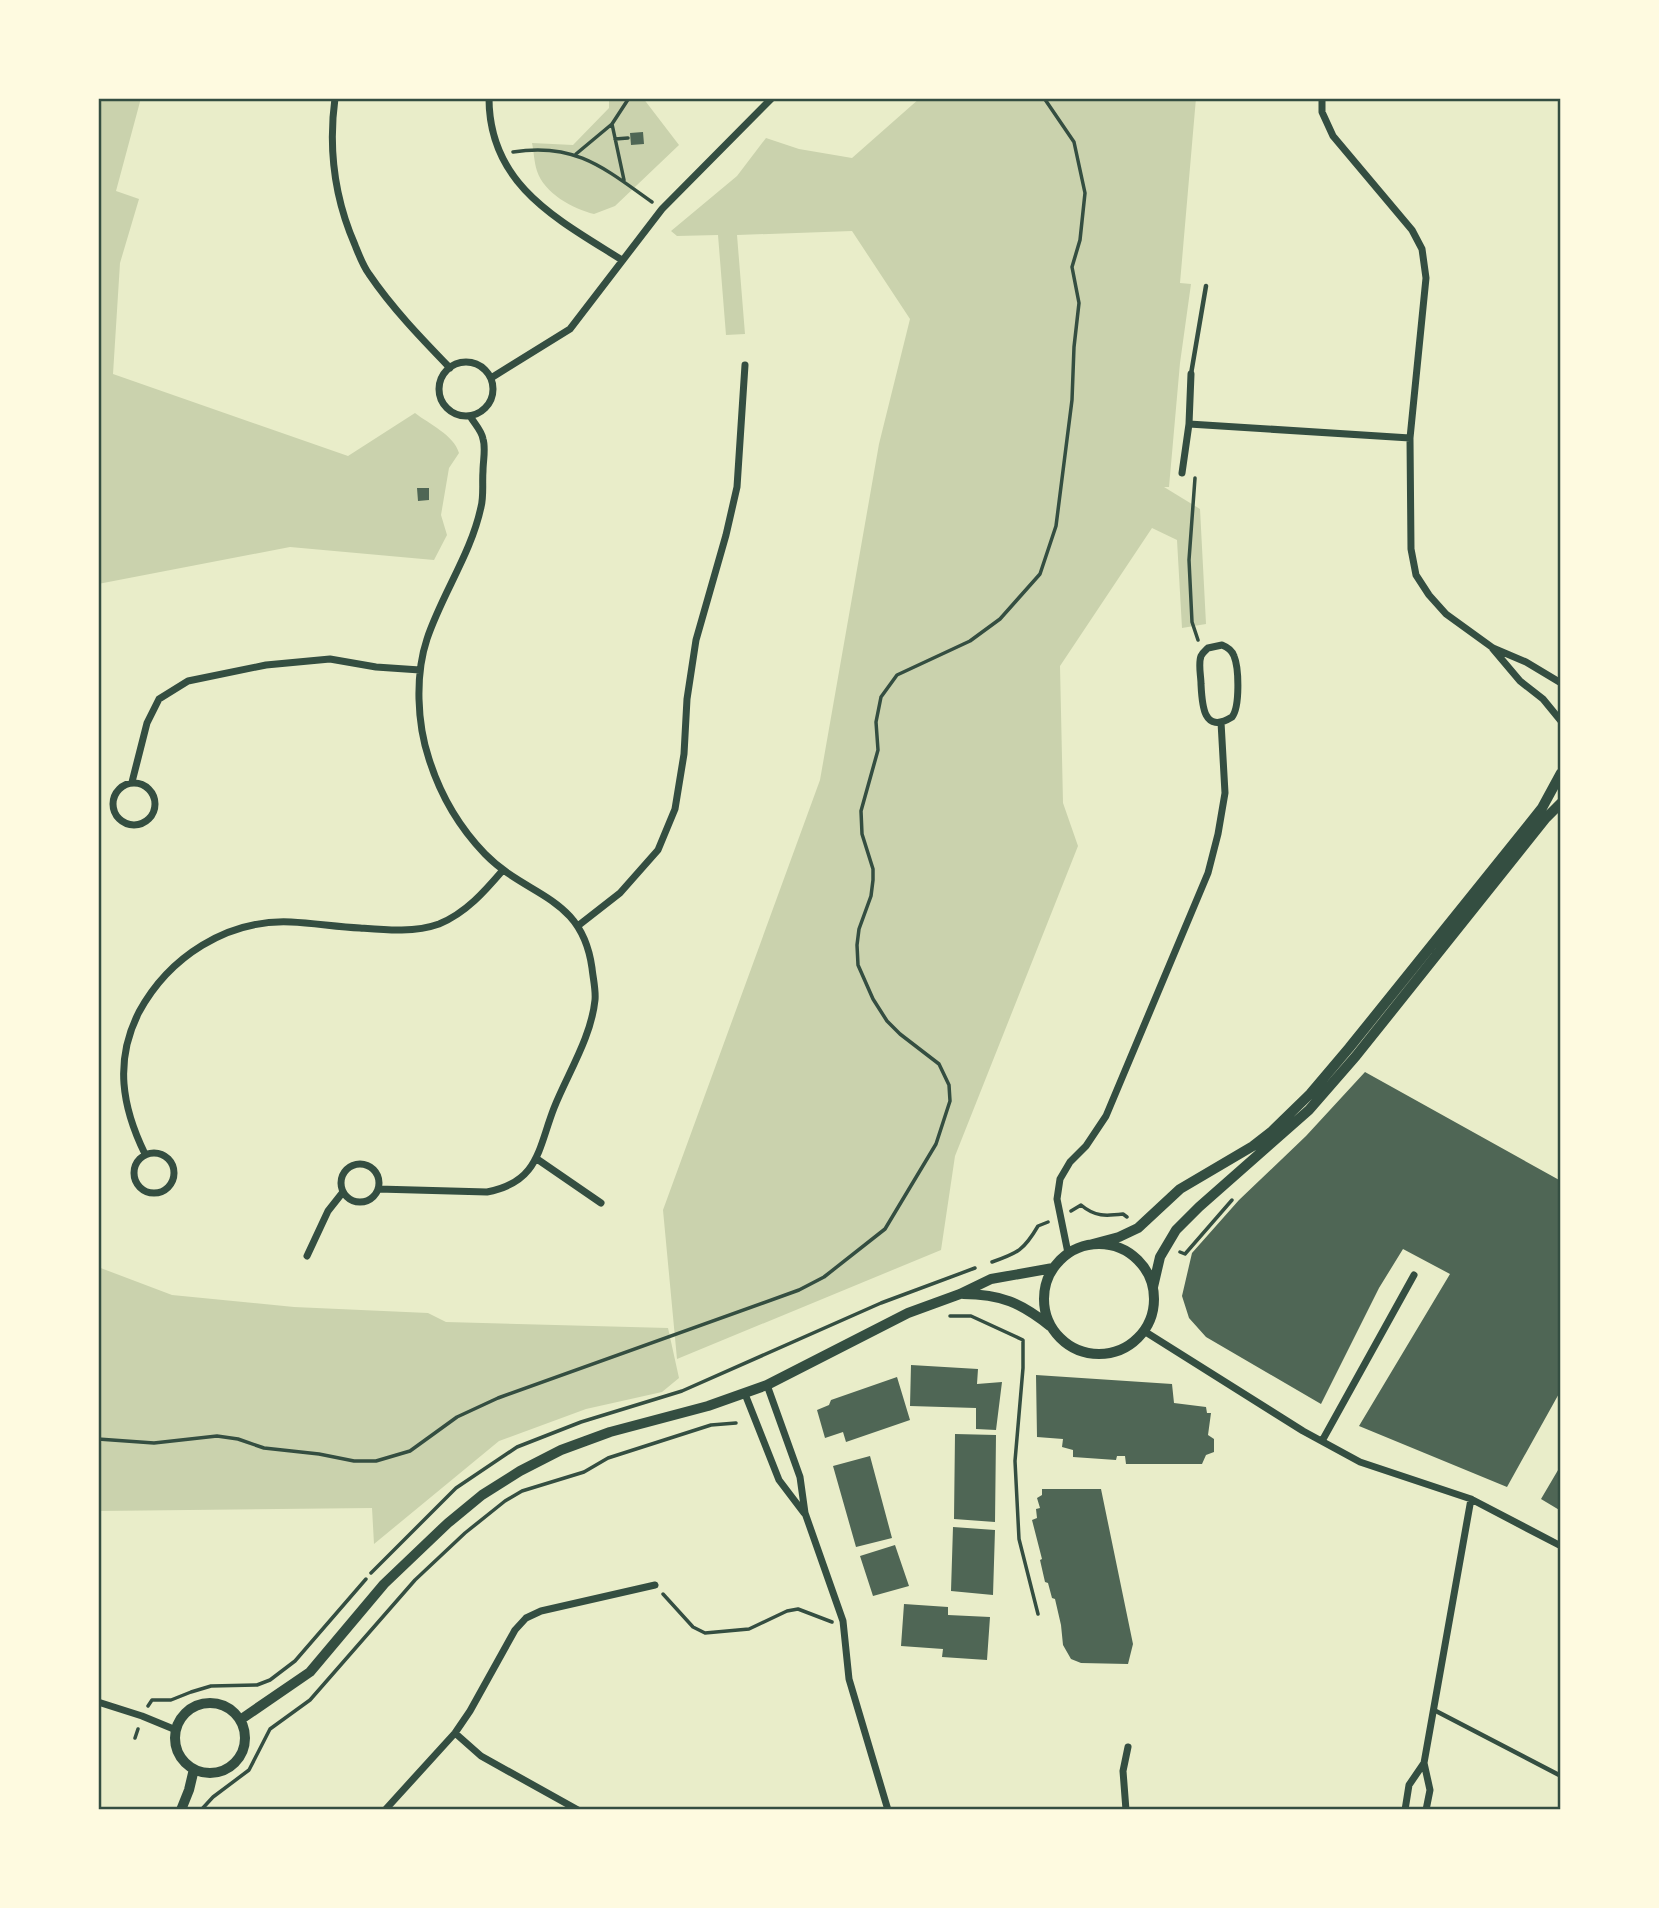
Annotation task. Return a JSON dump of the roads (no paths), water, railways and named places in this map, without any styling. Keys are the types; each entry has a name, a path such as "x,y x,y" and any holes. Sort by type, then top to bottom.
{"street":[{"path":"335,98 332,155 335,190 345,223 366,271 404,319 450,368"},
{"path":"489,98 489,114 499,154 509,172 531,198 559,221 622,260"},
{"path":"491,378 570,329 662,209 772,98"},
{"path":"1322,98 1322,111 1333,136 1412,230 1422,249 1426,278 1410,438 1411,549 1416,575 1429,596 1446,614 1493,648 1526,662 1561,683"},
{"path":"472,363 486,371 491,378 493,394 490,402 478,413 470,416 453,413 441,400 440,383 450,368 457,364 472,363"},
{"path":"579,925 621,893 658,850 675,809 684,754 687,699 696,640 737,487 745,365"},
{"path":"1182,473 1189,424 1191,374"},
{"path":"379,1189 487,1192 502,1189 526,1174 537,1159 553,1110 589,1026 596,998 590,954 579,925 555,902 503,870 485,854 446,801 427,755 419,700 420,670 427,640 466,553 482,506 484,439 470,416"},
{"path":"1189,424 1410,438"},
{"path":"1222,645 1230,650 1235,658 1237,709 1232,718 1221,722 1211,720 1203,710 1200,660 1204,651 1212,646 1222,645"},
{"path":"1493,648 1520,681 1543,699 1561,721"},
{"path":"132,782 148,723 159,699 188,681 267,665 330,659 376,667 420,670"},
{"path":"1068,1253 1058,1199 1060,1179 1070,1162 1086,1146 1107,1116 1208,873 1225,793 1221,722"},
{"path":"1050,1326 1043,1297 1053,1268 1068,1253 1119,1237 1138,1227 1180,1189 1253,1146 1310,1094 1542,808 1561,773"},
{"path":"132,782 145,785 151,790 155,804 150,818 137,825 122,822 112,805 115,793 125,784 132,782"},
{"path":"960,1294 988,1294 1027,1308 1050,1326 1062,1341 1077,1350 1096,1355 1114,1352 1131,1344 1144,1331 1151,1317 1153,1287 1160,1257 1176,1230 1309,1110 1561,803"},
{"path":"145,1154 132,1129 125,1101 122,1070 137,1016 150,992 173,966 199,946 225,933 258,924 290,922 386,930 416,929 438,924 460,912 483,893 503,870"},
{"path":"159,1153 171,1160 175,1173 164,1191 151,1193 136,1182 134,1169 145,1154 159,1153"},
{"path":"537,1159 601,1203"},
{"path":"358,1163 375,1171 380,1182 379,1189 371,1199 365,1201 352,1200 343,1192 343,1174 358,1163"},
{"path":"307,1256 328,1210 343,1192"},
{"path":"1089,1245 1121,1249 1136,1258 1153,1287"},
{"path":"240,1720 310,1672 384,1584 448,1523 482,1495 520,1471 610,1432 708,1406 768,1385 908,1313 960,1294 991,1279 1053,1268"},
{"path":"1322,1441 1415,1275"},
{"path":"1144,1331 1360,1462 1471,1499 1561,1546"},
{"path":"768,1385 800,1477 805,1513 843,1622 849,1678 888,1810"},
{"path":"745,1394 779,1480 805,1513"},
{"path":"1405,1810 1409,1786 1424,1763 1471,1499"},
{"path":"385,1810 455,1733 515,1630 526,1618 541,1611 655,1585"},
{"path":"98,1702 176,1730"},
{"path":"211,1703 222,1705 240,1720 244,1742 235,1762 226,1769 204,1772 184,1762 175,1741 176,1730 180,1719 188,1710 199,1704 211,1703"},
{"path":"455,1733 481,1756 578,1810"},
{"path":"1126,1810 1122,1787 1128,1747"},
{"path":"1424,1763 1430,1790 1426,1810"},
{"path":"181,1810 194,1769"}],"lane":[{"path":"1191,374 1206,286"},
{"path":"1434,1710 1561,1776"}]}
